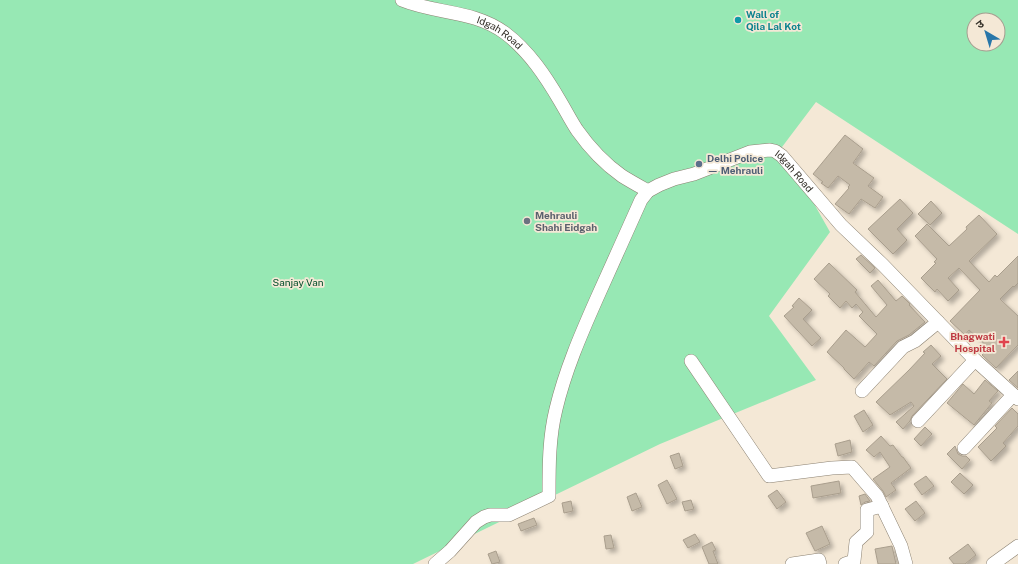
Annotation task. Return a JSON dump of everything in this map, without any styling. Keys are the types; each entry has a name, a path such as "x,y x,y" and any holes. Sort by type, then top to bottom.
{"street":[{"name":"Idgah Road","path":"402,0 418,5 466,15 489,23 505,33 520,46 535,63 548,81 577,130 589,145 614,170 648,191 674,179 694,174 750,152 764,150 775,151 782,156 841,225 883,265 975,360 1015,397"},
{"path":"435,564 450,551 480,519 490,515 509,515 549,496 551,438 562,384 580,336 641,200 648,191"},
{"path":"862,391 903,347 915,341 938,322"},
{"path":"918,421 975,360"},
{"path":"691,361 769,476 852,467 877,496 901,546 906,564"},
{"path":"964,448 1015,397"},
{"path":"845,564 854,561 856,542 867,532 867,510 882,506"},
{"path":"993,564 1018,546"},
{"path":"792,564 819,560 820,564"}],"green space":[{"name":"Sanjay Van","path":"0,0 1018,0 1018,234 816,102 782,147 830,232 769,316 816,380 660,444 413,564 0,564"}],"building":[{"path":"845,135 863,149 853,163 874,178 868,186 883,197 875,208 861,199 849,214 835,204 850,185 838,176 828,188 813,174"},
{"path":"900,199 913,213 897,229 907,240 893,254 868,229"},
{"path":"931,201 942,213 930,225 918,214"},
{"path":"979,215 997,234 969,261 989,282 995,275 997,277 1018,256 1018,283 1000,299 1018,316 1018,345 996,368 982,355 989,348 969,330 965,335 950,321 980,290 959,268 948,278 959,290 948,301 937,289 935,292 921,278 936,263 934,262 937,259 915,236 927,224 949,246"},
{"path":"861,255 875,268 870,273 856,259"},
{"path":"829,263 857,290 855,292 876,317 887,305 871,286 878,280 896,301 902,296 925,322 909,335 897,341 874,366 869,362 854,379 827,352 846,330 865,347 877,334 859,316 863,312 856,304 852,308 846,301 840,308 828,296 830,294 814,279"},
{"path":"799,298 812,310 803,319 821,338 812,346 784,316 794,307 792,306"},
{"path":"931,345 941,356 932,364 947,379 912,416 910,421 903,429 896,422 914,406 911,402 890,415 876,402 909,370 925,353 923,352"},
{"path":"1018,371 1018,388 1009,380"},
{"path":"985,380 998,391 989,401 992,403 974,425 947,403 963,384 974,394"},
{"path":"1012,408 1018,414 1018,426 1003,443 1006,446 991,461 978,447 997,428 995,426"},
{"path":"864,410 873,425 863,432 854,416"},
{"path":"925,427 932,434 921,446 914,439"},
{"path":"881,436 890,446 893,445 911,468 891,483 896,490 886,497 873,479 890,467 880,452 874,457 866,450"},
{"path":"850,440 852,452 838,456 835,444"},
{"path":"955,446 958,454 966,456 970,460 962,469 947,454"},
{"path":"679,453 683,466 675,469 670,456"},
{"path":"960,473 973,485 964,494 951,482"},
{"path":"926,476 934,486 922,495 914,484"},
{"path":"667,480 677,499 667,504 658,485"},
{"path":"839,481 841,493 813,498 811,486"},
{"path":"777,490 786,502 777,509 768,496"},
{"path":"636,493 642,507 632,511 627,497"},
{"path":"865,494 870,501 861,505 859,496"},
{"path":"691,500 694,509 685,511 682,502"},
{"path":"571,501 573,511 564,513 562,503"},
{"path":"916,501 925,513 915,521 905,509"},
{"path":"534,518 537,525 521,531 518,524"},
{"path":"822,526 830,544 815,551 806,533"},
{"path":"695,534 700,542 688,548 683,540"},
{"path":"611,535 614,548 606,549 604,536"},
{"path":"712,542 716,550 713,551 718,564 709,564 702,547"},
{"path":"968,544 976,555 965,564 954,564 949,558"},
{"path":"892,546 896,564 878,564 875,549"},
{"path":"496,551 500,562 492,564 488,554"}],"place":[{"name":"Wall of Qila Lal Kot","path":"738,20"},
{"name":"Delhi Police — Mehrauli","path":"699,164"},
{"name":"Mehrauli Shahi Eidgah","path":"527,221"},
{"name":"Bhagwati Hospital","path":"1004,342"}]}
